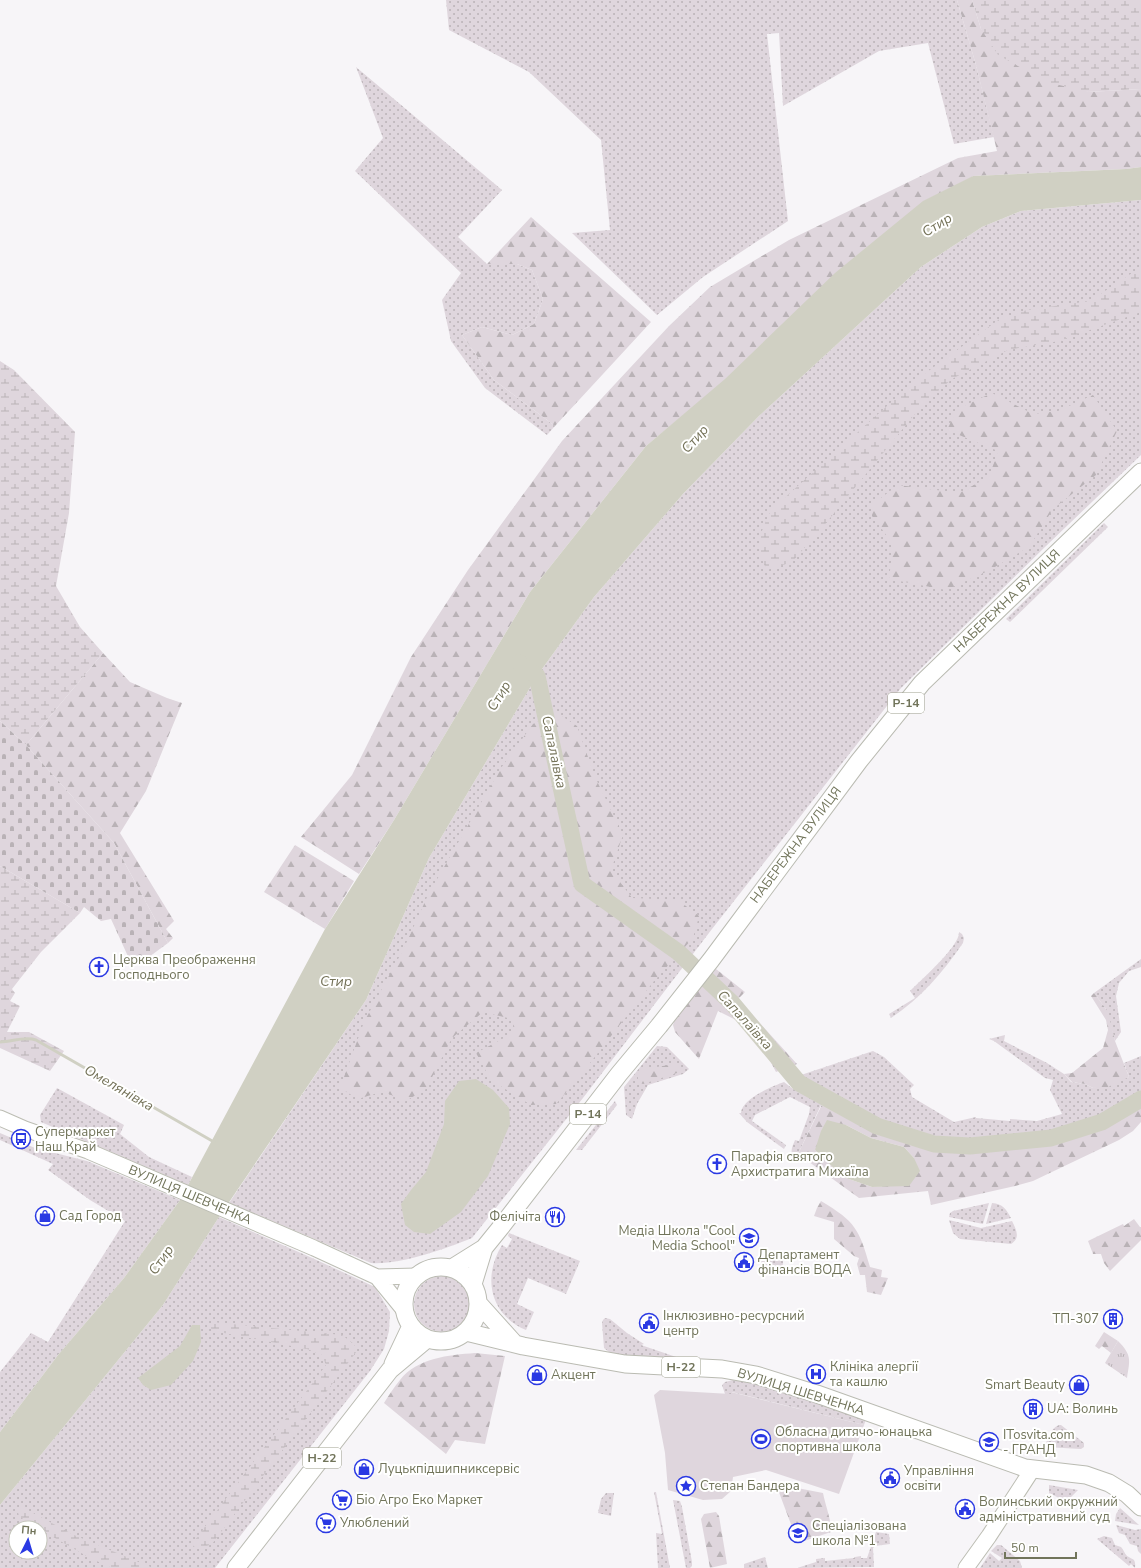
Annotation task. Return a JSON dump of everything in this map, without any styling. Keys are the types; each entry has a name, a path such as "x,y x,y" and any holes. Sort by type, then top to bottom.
{"main road":[{"name":"НАБЕРЕЖНА ВУЛИЦЯ","path":"452,1268 484,1248 619,1074 707,965 859,761 922,683 1141,472"},
{"name":"НАБЕРЕЖНА ВУЛИЦЯ","path":"473,1284 484,1248"},
{"path":"479,1304 476,1319 466,1332 447,1341 427,1339 411,1326 404,1310 406,1291 417,1276 434,1268 452,1268 464,1275 473,1284 479,1304 515,1344"},
{"name":"Н-22","path":"390,1370 411,1326"},
{"name":"ВУЛИЦЯ ШЕВЧЕНКА","path":"466,1332 515,1344 624,1364 722,1369 756,1375 817,1394 1010,1464 1032,1470"},
{"name":"Н-22","path":"236,1568 390,1370 427,1339"},
{"name":"Н-22","path":"1032,1470 1086,1475 1109,1483 1127,1494 1141,1507"}],"street":[{"name":"ВУЛИЦЯ ШЕВЧЕНКА","path":"0,1118 25,1129 91,1152 314,1248 377,1277 404,1310"},
{"name":"ВУЛИЦЯ ШЕВЧЕНКА","path":"377,1277 417,1276"},
{"path":"966,1568 1032,1470"}],"green space":[{"path":"446,0 957,0 976,65 994,137 954,144 928,43 879,51 783,106 779,33 767,34 788,221 703,277 657,315 572,233 610,230 601,140 529,72 449,30"},
{"path":"957,0 972,0 981,29 1088,92 1141,89 1141,167 973,176 646,446 530,592 394,820 359,874 301,837 352,775 411,657 468,570 562,441 669,326 710,287 789,240 958,158 997,151 976,65"},
{"path":"972,0 1141,0 1141,89 1088,92 1047,82 998,55 981,29"},
{"path":"356,67 502,190 458,237 487,264 517,264 532,270 543,299 534,324 512,335 482,327 462,335 494,380 555,426 547,435 485,388 451,341 442,300 461,273 355,171 383,138"},
{"path":"1141,200 1141,455 901,688 712,929 583,1098 472,1238 449,1247 409,1259 383,1263 371,1263 229,1203 366,1000 429,858 537,676 594,597 683,494 759,416 921,267 982,227 1021,211"},
{"path":"531,217 651,322 555,426 494,380 462,335 482,327 512,335 534,324 543,299 532,270 517,264 487,264"},
{"path":"1141,267 1141,312 1059,341 1008,350 952,379 923,404 822,528 792,562 767,570 760,553 759,546 761,533 771,510 916,380 1001,318 1027,310 1090,301"},
{"path":"0,361 14,370 75,432 69,513 56,586 80,627 103,653 26,745 0,721"},
{"path":"992,393 1033,414 1058,411 1093,395 1117,431 1096,475 1053,509 1029,547 988,571 946,590 889,579 893,544 872,516 873,504 898,485 959,493 989,477 998,451 947,430 957,409"},
{"path":"1104,523 1108,527 1010,622 1006,619"},
{"path":"103,653 130,682 182,703 146,791 120,833 174,921 166,929 173,938 168,943 114,843 26,745"},
{"path":"554,711 577,726 595,777 623,835 611,870 632,898 678,900 699,916 693,938 654,981 576,1081 556,1104 531,1105 491,1080 476,1053 515,1032 512,1019 483,1012 452,1038 426,1089 404,1102 384,1091 358,1099 340,1088 364,1022 404,948 428,895 501,768 533,724"},
{"path":"0,721 26,745 114,843 168,943 138,965 131,963 111,919 101,921 84,907 80,913 0,866"},
{"path":"295,845 354,881 325,929 264,892"},
{"path":"0,866 80,913 41,952 12,989 15,993 10,1001 20,1006 7,1032 29,1032 64,1051 50,1071 0,1048"},
{"path":"959,932 964,938 963,943 948,964 922,993 891,1018 889,1014 915,998 910,991 947,954 958,938"},
{"path":"1141,959 1141,967 1129,971 1119,983 1116,996 1121,1032 1115,1041 1106,1009 1094,993"},
{"path":"716,969 745,992 738,999 797,1064 776,1072 759,1040 738,1021 718,1011 699,1059 675,1032 673,1025 675,1019"},
{"path":"1094,993 1106,1009 1109,1016 1115,1041 1129,1077 1108,1087 1093,1088 1085,1084 1072,1082 1064,1074 1072,1073 1103,1048 1108,1030 1106,1020 1091,996"},
{"path":"1005,1035 1004,1041 1047,1063 1064,1074 1071,1082 1085,1084 1093,1088 1129,1077 1124,1063 1141,1056 1141,1095 1138,1099 1099,1117 1049,1134 971,1141 933,1139 879,1122 807,1081 801,1075 873,1051 884,1057 914,1085 910,1089 912,1097 954,1122 976,1117 1010,1121 1010,1119 1037,1121 1062,1114 1050,1090 1053,1080 1045,1078 994,1041 989,1039"},
{"path":"657,1046 667,1047 689,1069 683,1074 648,1085 637,1104 632,1119 626,1115 624,1087"},
{"path":"675,1064 682,1068 680,1072 643,1084 638,1082 638,1074 645,1069"},
{"path":"784,1082 793,1089 822,1103 798,1154 794,1157 792,1153 792,1146 795,1140 799,1141 809,1114 810,1107 790,1097 755,1115 752,1121 786,1145 784,1149 747,1122 739,1113 741,1113 742,1108 752,1098"},
{"path":"57,1088 124,1125 120,1134 149,1157 192,1177 188,1185 41,1122 40,1115"},
{"path":"828,1092 879,1122 933,1139 971,1141 1049,1134 1099,1117 1138,1099 1141,1095 1141,1122 1133,1131 1119,1140 1033,1181 931,1205 928,1191 859,1198 798,1154","holes":["846,1125 871,1138 904,1147 914,1158 888,1186 872,1187 843,1177 815,1150"]},
{"path":"615,1101 617,1105 582,1150 576,1150"},
{"path":"0,1133 35,1148 87,1161 180,1200 124,1278 58,1355 0,1432 0,1372 31,1333 48,1342 125,1221 90,1200 48,1170 53,1164 0,1140"},
{"path":"821,1201 833,1208 849,1221 859,1235 870,1267 882,1270 881,1277 888,1278 881,1295 867,1292 865,1275 860,1275 857,1264 859,1258 854,1256 834,1239 834,1222 814,1216"},
{"path":"989,1203 983,1224 949,1217 950,1213 953,1211"},
{"path":"992,1203 999,1204 1011,1218 986,1224"},
{"path":"219,1217 375,1287 390,1312 389,1331 384,1349 370,1371 215,1568 0,1568 0,1505 163,1305"},
{"path":"1134,1219 1141,1227 1141,1240 1110,1271 1104,1263 1101,1254 1093,1254 1088,1241 1123,1224 1124,1226"},
{"path":"949,1220 981,1228 1012,1221 1017,1236 1011,1244 960,1239 953,1233"},
{"path":"509,1233 580,1261 566,1294 528,1278 517,1304 534,1312 526,1330 504,1315 497,1305 493,1294 491,1282 492,1270 502,1245 507,1248 512,1239 508,1236"},
{"path":"772,1252 780,1255 783,1263 780,1271 772,1274 764,1271 761,1263 764,1255"},
{"path":"437,1276 447,1276 462,1284 468,1293 470,1304 468,1315 462,1324 447,1332 437,1332 426,1327 419,1320 414,1309 414,1299 419,1288 426,1281"},
{"path":"605,1318 610,1319 627,1333 644,1344 641,1345 682,1359 614,1356 604,1348 602,1323"},
{"path":"212,1322 342,1335 354,1344 357,1351 212,1544 199,1549 193,1546 195,1540 326,1365 322,1355 307,1349 214,1331 208,1326"},
{"path":"1104,1332 1118,1341 1111,1353 1102,1346 1099,1349 1095,1346"},
{"path":"1118,1341 1126,1350 1129,1358 1127,1378 1105,1363"},
{"path":"475,1353 505,1356 485,1444 455,1440 446,1454 384,1403 400,1380 415,1367 424,1362 455,1355"},
{"path":"733,1380 753,1383 866,1419 864,1425 732,1392 731,1394 725,1394 722,1385 725,1382"},
{"name":"Обласна дитячо-юнацька спортивна школа","path":"660,1390 731,1394 731,1392 864,1425 839,1494 766,1470 733,1477 731,1491 722,1499 703,1500 668,1490 665,1453 654,1395"},
{"path":"1059,1425 1084,1443 1084,1447 1081,1449 1045,1447 1048,1437 1056,1426"},
{"path":"1049,1485 1078,1490 1071,1497 1059,1498 1049,1493"},
{"path":"787,1486 823,1493 831,1532 798,1543 777,1487"},
{"path":"654,1492 656,1492 670,1568 658,1568 656,1533 662,1534"},
{"path":"606,1493 614,1493 611,1516 598,1513 601,1499"},
{"path":"673,1500 680,1501 682,1507 692,1562 692,1566 690,1568 686,1568"},
{"path":"22,1507 46,1520 24,1520 18,1514"},
{"path":"1120,1508 1139,1525 1115,1521 1116,1514"},
{"path":"716,1512 719,1516 727,1564 710,1568 701,1519 704,1514"},
{"path":"48,1521 74,1535 153,1568 112,1568 90,1558 48,1534"},
{"path":"1116,1525 1135,1530 1141,1529 1141,1554 1138,1551 1137,1546 1130,1544 1125,1535 1119,1533"},
{"path":"876,1532 889,1534 890,1544 875,1546 873,1548 874,1567 797,1568 816,1562 816,1559 825,1558 825,1561 861,1556 861,1558 867,1558"},
{"path":"1104,1536 1112,1538 1115,1545 1121,1547 1127,1556 1134,1560 1135,1568 1131,1564 1129,1566 1097,1539"},
{"path":"997,1545 1001,1545 1020,1561 1022,1568 980,1568 990,1553 999,1561 1002,1558 991,1551"},
{"path":"765,1557 768,1568 744,1568 744,1564"}],"water":[{"name":"Стир","path":"1141,167 1141,200 1021,211 982,227 921,267 759,416 683,494 594,597 537,676 429,858 366,1000 219,1217 163,1305 0,1505 0,1432 58,1355 124,1278 180,1200 325,929 394,820 530,592 646,446 725,379 835,273 923,201 973,176"},
{"path":"476,1079 493,1090 509,1108 510,1124 488,1176 461,1212 430,1234 414,1232 405,1225 401,1204 426,1172 444,1124 445,1101 459,1081"},
{"path":"827,1120 846,1125 871,1138 904,1147 914,1158 920,1171 909,1186 872,1187 843,1177 815,1150 821,1131"},
{"path":"192,1325 200,1325 201,1342 193,1361 171,1385 151,1390 143,1385 138,1378 180,1346"}],"waterway":[{"name":"Сапалаївка","path":"519,663 537,676 582,884 678,952 732,1003 799,1083 877,1126 934,1144 970,1146 1051,1138 1102,1122 1141,1099"},
{"name":"Омелянівка","path":"0,1042 22,1039 36,1040 214,1142"}],"place":[{"name":"Церква Преображення Господнього","path":"99,967"},
{"name":"Супермаркет Наш Край","path":"21,1139"},
{"name":"Парафія святого Архистратига Михаїла","path":"717,1164"},
{"name":"Сад Город","path":"45,1216"},
{"name":"Фелічіта","path":"555,1217"},
{"name":"Медіа Школа \"Cool Media School\"","path":"749,1238"},
{"name":"Департамент фінансів ВОДА","path":"744,1262"},
{"name":"ТП-307","path":"1113,1319"},
{"name":"Інклюзивно-ресурсний центр","path":"649,1323"},
{"name":"Клініка алергії та кашлю","path":"816,1374"},
{"name":"Акцент","path":"537,1375"},
{"name":"Smart Beauty","path":"1079,1385"},
{"name":"UA: Волинь","path":"1033,1409"},
{"name":"Обласна дитячо-юнацька спортивна школа","path":"761,1439"},
{"name":"ITosvita.com - ГРАНД","path":"989,1442"},
{"name":"Луцькпідшипниксервіс","path":"364,1469"},
{"name":"Управління освіти","path":"890,1478"},
{"name":"Степан Бандера","path":"686,1486"},
{"name":"Біо Агро Еко Маркет","path":"342,1500"},
{"name":"Волинський окружний адміністративний суд","path":"965,1509"},
{"name":"Улюблений","path":"326,1523"},
{"name":"Спеціалізована школа №1","path":"798,1533"}]}
